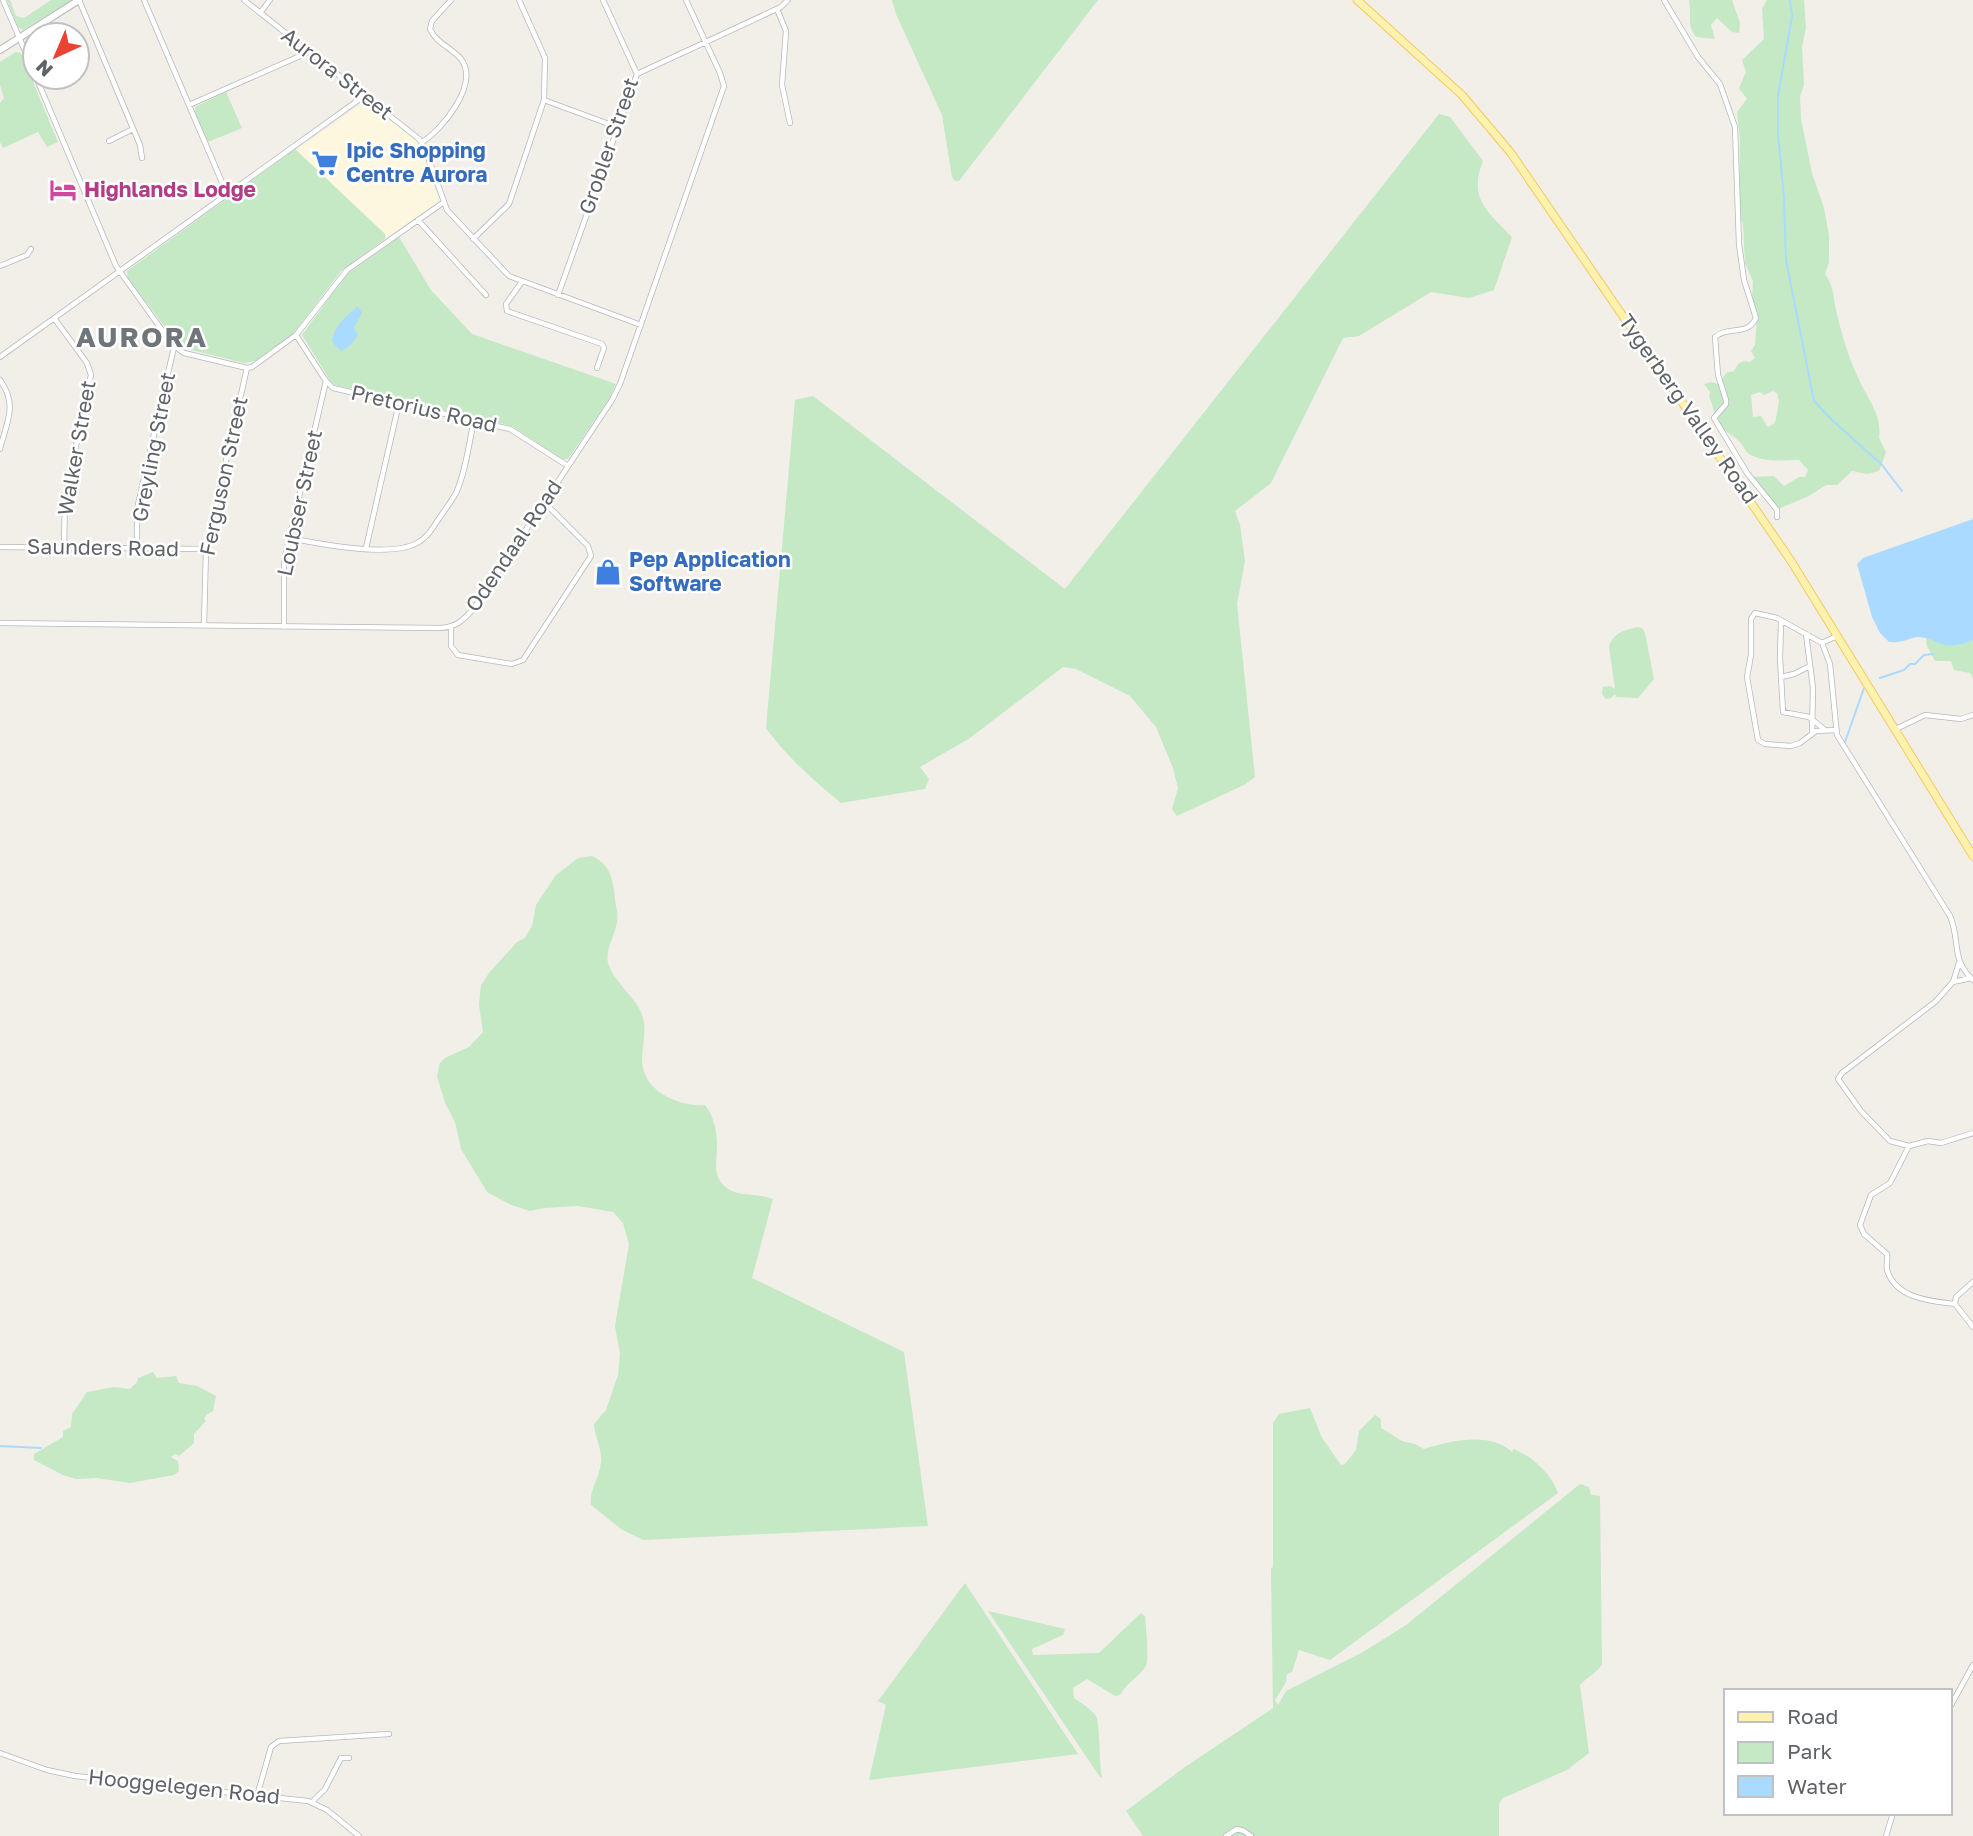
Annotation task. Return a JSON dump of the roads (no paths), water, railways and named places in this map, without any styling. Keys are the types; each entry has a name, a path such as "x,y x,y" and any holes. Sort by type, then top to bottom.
{"main road":[{"path":"0,50 79,0"},
{"name":"Tygerberg Valley Road","path":"1357,0 1462,95 1511,153 1746,494 1839,635 1973,856"}],"street":[{"path":"3,0 21,42"},
{"path":"79,0 133,129 142,158"},
{"path":"144,0 227,194"},
{"name":"Aurora Street","path":"244,0 422,142"},
{"path":"260,13 270,0"},
{"path":"451,0 432,21 429,29 433,36 462,62 467,78 455,109 422,142 450,214 505,273 521,283 640,325"},
{"path":"474,239 509,204 544,100 545,58 519,0"},
{"name":"Grobler Street","path":"558,296 637,74 603,0"},
{"path":"687,0 706,42"},
{"path":"637,74 777,9 788,0"},
{"path":"1664,0 1698,57 1720,84 1735,127 1739,244 1744,280 1755,318 1746,330 1727,330 1716,337 1718,375 1726,404 1714,418 1747,473 1777,510 1777,517"},
{"path":"777,9 786,31 782,85 790,122"},
{"name":"Odendaal Road","path":"0,623 451,627 459,623 474,608 617,392 722,92 724,83 706,42"},
{"path":"189,105 309,52"},
{"path":"42,91 119,271 174,347 184,353 247,368 296,335 344,273 444,202"},
{"path":"0,357 364,96"},
{"path":"544,100 617,127"},
{"path":"109,141 133,129"},
{"path":"418,220 486,295"},
{"path":"0,267 27,255 31,249"},
{"path":"521,283 506,304 506,309 601,343 604,348 597,368"},
{"name":"Walker Street","path":"54,318 87,363 91,374 65,497 64,548"},
{"name":"Pretorius Road","path":"296,335 326,381 337,389 510,429 568,466"},
{"name":"Greyling Street","path":"137,549 137,509 174,347"},
{"name":"Ferguson Street","path":"204,625 206,549 247,368"},
{"path":"0,380 9,393 11,402 0,449"},
{"name":"Loubser Street","path":"284,627 284,569 326,381"},
{"path":"366,548 399,403"},
{"path":"290,538 332,546 366,548 404,548 419,542 429,533 458,488 474,420"},
{"path":"451,627 451,646 458,656 514,665 523,660 591,556 589,546 544,502"},
{"name":"Saunders Road","path":"0,547 206,549"},
{"path":"1836,730 1824,729 1800,743 1785,746 1762,744 1756,734 1747,677 1753,615 1758,613 1781,621 1822,643 1830,664 1836,730 1950,916 1955,932 1959,963 1953,982 1935,1002 1838,1077 1854,1102 1884,1137 1909,1146 1946,1142 1973,1133"},
{"path":"1781,621 1783,712 1805,715 1824,729"},
{"path":"1806,634 1813,688 1812,734"},
{"path":"1822,643 1839,635"},
{"path":"1781,677 1810,666"},
{"path":"1896,729 1925,715 1961,719 1973,715"},
{"path":"1959,963 1972,979"},
{"path":"1953,982 1972,979"},
{"path":"1909,1146 1891,1183 1871,1195 1860,1229 1887,1254 1888,1272 1900,1289 1919,1299 1955,1304 1973,1327"},
{"path":"1955,1304 1956,1297 1973,1282"},
{"path":"1952,1703 1973,1665"},
{"path":"257,1796 271,1748 278,1741 388,1734"},
{"name":"Hooggelegen Road","path":"0,1753 47,1770 75,1776 312,1802 327,1810 359,1836"},
{"path":"312,1802 324,1791 341,1758 349,1758"},
{"path":"1886,1836 1892,1815"},
{"path":"1226,1836 1237,1829 1251,1836"}],"water":[{"path":"358,306 362,313 354,327 358,335 350,346 341,351 332,342 335,331"},
{"path":"1973,519 1973,640 1954,645 1944,645 1920,637 1889,642 1880,633 1872,617 1857,564 1863,558"}],"waterway":[{"path":"1790,0 1792,16 1778,96 1778,133 1786,260 1814,401 1882,465 1902,491"},
{"path":"1880,678 1904,670 1924,655 1933,654"},
{"path":"1845,742 1864,688"},
{"path":"0,1446 41,1448"}],"place":[{"name":"Ipic Shopping Centre Aurora","path":"325,163"},
{"name":"Highlands Lodge","path":"63,190"},
{"name":"Pep Application Software","path":"608,572"}],"district":[{"name":"AURORA","path":"142,337"}]}
